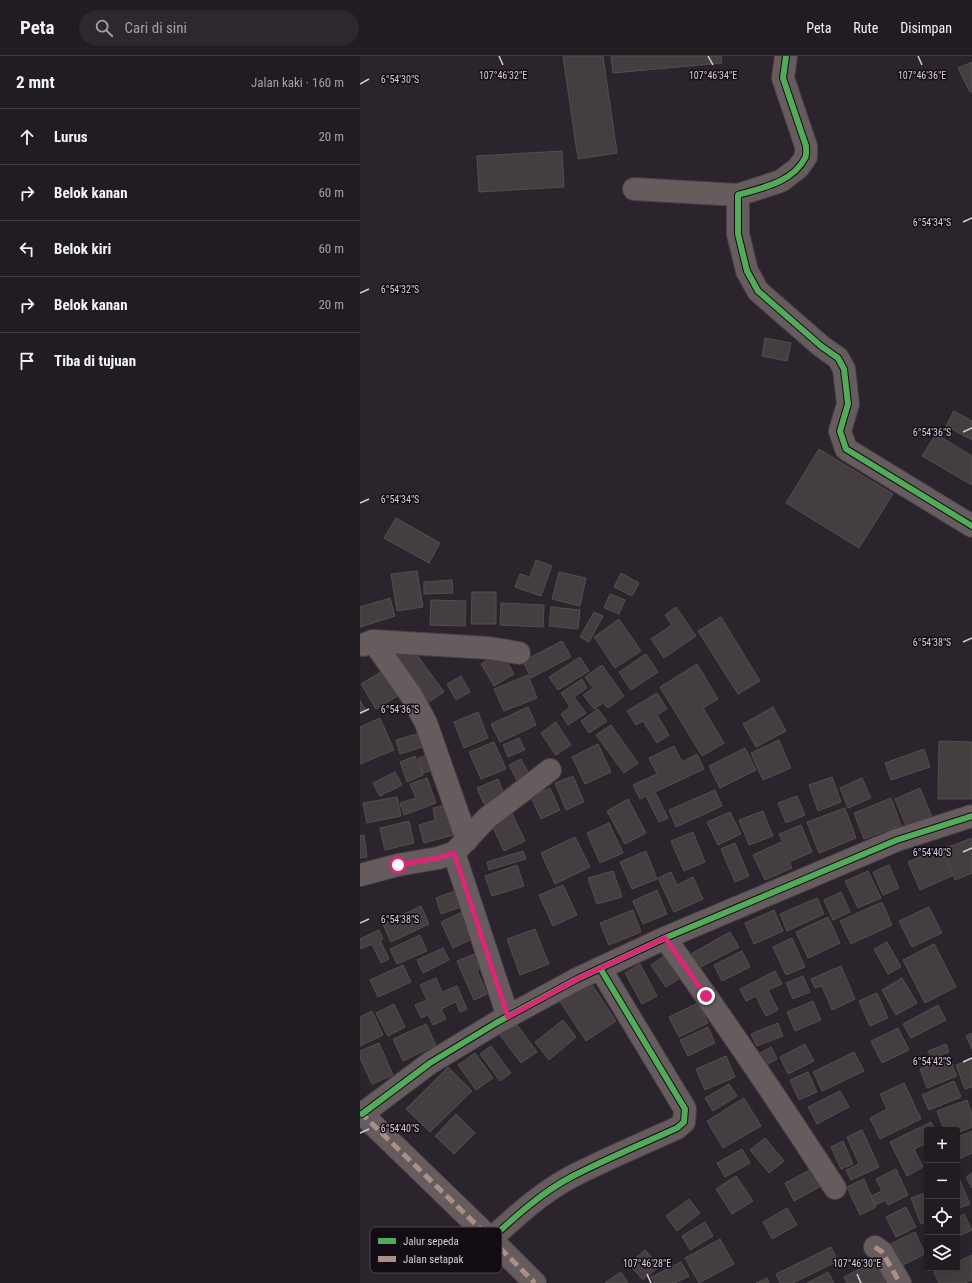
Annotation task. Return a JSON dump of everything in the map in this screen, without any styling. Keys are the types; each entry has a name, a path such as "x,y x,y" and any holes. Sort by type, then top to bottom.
{"street":[{"path":"634,189 738,195 781,181 798,168 806,157 806,146 783,78 786,56"},
{"path":"738,195 738,234 747,271 758,291 821,346 838,358 844,369 848,404 840,431 846,449 972,526"},
{"path":"367,644 489,648 519,653"},
{"path":"367,644 411,695 426,723 508,1017"},
{"path":"360,875 398,865 438,858 460,846 487,818 550,770"},
{"path":"479,1227 361,1113 430,1062 577,979 665,938 897,840 972,816"},
{"path":"665,938 711,1002 835,1188"},
{"path":"502,1229 519,1213 544,1194 570,1178 677,1128 684,1122 685,1109 600,968"},
{"path":"875,1247 882,1252 900,1283"},
{"path":"502,1250 535,1283"}],"building":[{"path":"563,56 603,56 617,153 578,159"},
{"path":"611,56 721,56 722,63 613,73"},
{"path":"972,62 972,91 970,92 958,68"},
{"path":"562,151 564,187 479,192 477,156"},
{"path":"765,338 791,343 787,361 762,356"},
{"path":"954,411 972,421 972,440 946,426"},
{"path":"936,434 972,456 972,485 922,456"},
{"path":"819,449 893,494 859,548 786,503"},
{"path":"396,518 440,543 429,563 384,538"},
{"path":"536,560 552,566 541,596 515,587 520,574 530,577"},
{"path":"417,571 423,607 397,611 391,574"},
{"path":"559,572 586,578 580,606 552,599"},
{"path":"621,573 639,583 632,596 614,587"},
{"path":"452,580 453,593 424,594 424,582"},
{"path":"472,592 496,592 496,624 471,624"},
{"path":"610,594 625,600 619,614 604,608"},
{"path":"390,598 395,616 360,627 360,607"},
{"path":"431,600 466,601 465,626 430,625"},
{"path":"501,603 544,605 543,627 500,625"},
{"path":"551,607 580,610 578,629 549,626"},
{"path":"676,607 696,636 664,658 651,639 672,625 665,615"},
{"path":"594,612 603,616 589,642 580,637"},
{"path":"721,617 760,681 738,694 698,631"},
{"path":"619,619 641,651 615,668 594,637"},
{"path":"562,641 571,657 531,678 523,661"},
{"path":"409,644 444,692 426,704 394,654"},
{"path":"501,652 514,674 494,686 481,664"},
{"path":"646,654 658,672 631,690 619,672"},
{"path":"580,657 589,671 558,690 549,677"},
{"path":"697,664 718,699 703,708 724,743 702,756 660,687"},
{"path":"602,665 624,696 608,708 603,703 594,709 583,695 593,688 585,677"},
{"path":"389,667 404,692 376,709 361,684"},
{"path":"528,675 537,698 504,711 494,689"},
{"path":"461,676 470,692 456,700 447,684"},
{"path":"582,679 587,688 574,697 586,713 568,725 561,714 570,707 561,693"},
{"path":"657,693 667,709 657,715 669,735 657,743 643,721 636,725 627,711"},
{"path":"360,700 366,711 360,714"},
{"path":"528,707 536,725 500,742 491,724"},
{"path":"773,707 786,731 756,747 743,724"},
{"path":"598,709 607,721 589,733 581,721"},
{"path":"478,712 488,738 464,748 454,722"},
{"path":"380,718 394,750 360,764 360,727"},
{"path":"556,722 571,745 556,755 541,733"},
{"path":"611,725 638,763 624,773 596,735"},
{"path":"427,731 432,744 400,754 396,740"},
{"path":"519,738 525,750 508,757 503,745"},
{"path":"779,740 791,768 763,780 751,753"},
{"path":"939,741 972,742 972,799 938,799"},
{"path":"494,742 506,769 481,779 469,752"},
{"path":"598,744 611,772 585,784 572,757"},
{"path":"674,746 682,762 697,754 704,769 655,792 668,818 659,822 646,796 640,799 633,785 657,774 649,758"},
{"path":"745,748 756,770 720,788 709,766"},
{"path":"924,749 930,767 891,780 885,763"},
{"path":"435,753 440,768 423,773 418,758"},
{"path":"415,756 423,775 407,782 400,762"},
{"path":"521,759 530,776 518,782 509,765"},
{"path":"395,772 402,785 380,796 373,783"},
{"path":"573,776 584,802 566,810 555,783"},
{"path":"832,777 841,802 818,811 809,785"},
{"path":"427,778 436,803 404,815 400,803 416,798 410,784"},
{"path":"862,778 871,798 848,808 840,788"},
{"path":"498,779 505,796 484,804 477,788"},
{"path":"550,788 560,810 541,819 531,797"},
{"path":"920,788 932,817 907,828 895,799"},
{"path":"715,790 722,806 676,827 669,810"},
{"path":"797,796 805,815 786,823 778,803"},
{"path":"397,797 401,816 367,823 363,803"},
{"path":"891,798 901,825 864,839 854,813"},
{"path":"628,799 646,833 625,844 607,811"},
{"path":"449,804 457,834 424,843 419,825 435,820 433,808"},
{"path":"845,808 856,838 819,853 807,822"},
{"path":"510,809 525,841 504,851 489,819"},
{"path":"763,811 773,836 749,845 739,820"},
{"path":"730,812 741,834 718,845 707,822"},
{"path":"409,821 414,843 385,850 380,828"},
{"path":"609,823 623,853 600,863 587,833"},
{"path":"801,825 812,852 791,861 779,834"},
{"path":"693,832 705,862 684,871 671,841"},
{"path":"364,835 367,857 360,858 360,836"},
{"path":"575,837 590,867 555,884 541,853"},
{"path":"972,838 972,873 955,880 943,849"},
{"path":"781,842 792,868 765,880 753,855"},
{"path":"735,843 749,876 735,882 721,849"},
{"path":"941,848 952,876 920,890 908,862"},
{"path":"523,851 526,859 489,870 487,862"},
{"path":"646,851 657,879 632,889 620,862"},
{"path":"517,865 524,886 492,896 485,876"},
{"path":"889,865 899,888 883,895 873,872"},
{"path":"613,871 622,897 597,904 588,878"},
{"path":"868,871 881,898 858,908 845,881"},
{"path":"671,872 677,885 693,877 703,899 674,912 658,878"},
{"path":"563,885 577,915 553,926 539,895"},
{"path":"463,888 469,904 441,914 436,898"},
{"path":"657,890 667,914 643,924 633,901"},
{"path":"841,892 850,912 833,920 824,900"},
{"path":"817,898 824,914 787,931 780,914"},
{"path":"882,902 892,925 851,944 840,921"},
{"path":"421,906 429,924 391,942 383,924"},
{"path":"929,907 942,933 912,947 899,921"},
{"path":"466,910 478,936 453,948 441,922"},
{"path":"633,910 641,932 609,945 600,923"},
{"path":"774,910 783,931 754,944 745,923"},
{"path":"828,917 840,943 808,958 796,932"},
{"path":"535,929 549,964 520,975 507,939"},
{"path":"379,930 383,939 380,940 389,959 381,963 372,944 361,949 360,947 360,939"},
{"path":"730,932 739,947 695,970 687,956"},
{"path":"420,935 427,951 397,964 390,949"},
{"path":"792,938 805,967 786,975 773,947"},
{"path":"887,942 901,967 888,974 874,949"},
{"path":"934,944 956,987 925,1003 903,960"},
{"path":"443,948 449,960 423,973 417,960"},
{"path":"482,951 488,965 477,970 487,994 474,1000 457,961"},
{"path":"742,951 750,967 722,981 714,965"},
{"path":"667,954 682,977 666,987 651,965"},
{"path":"640,964 657,996 642,1004 625,973"},
{"path":"403,965 411,982 378,997 370,980"},
{"path":"841,966 855,999 832,1010 822,986 815,988 811,979"},
{"path":"775,971 782,984 768,990 778,1010 766,1016 756,996 746,1001 740,989"},
{"path":"803,976 810,992 793,999 786,983"},
{"path":"436,978 442,992 457,986 467,1009 460,1012 456,1002 441,1009 446,1019 433,1025 428,1015 421,1018 415,1005 427,1000 420,985"},
{"path":"902,978 917,1003 896,1015 882,990"},
{"path":"589,980 616,1021 586,1041 559,1000"},
{"path":"877,993 888,1018 870,1026 859,1001"},
{"path":"813,1001 821,1020 795,1031 787,1012"},
{"path":"698,1003 708,1023 679,1037 669,1017"},
{"path":"394,1004 405,1027 388,1036 376,1013"},
{"path":"938,1005 946,1020 911,1038 903,1024"},
{"path":"372,1011 383,1035 360,1046 360,1017"},
{"path":"563,1020 576,1037 549,1060 535,1042"},
{"path":"515,1022 537,1052 521,1063 499,1034"},
{"path":"778,1023 783,1036 757,1046 751,1034"},
{"path":"426,1024 436,1045 403,1061 393,1039"},
{"path":"708,1027 715,1043 688,1056 680,1040"},
{"path":"898,1028 909,1050 882,1063 871,1041"},
{"path":"972,1033 972,1049 966,1036"},
{"path":"379,1043 393,1075 372,1084 360,1058 360,1051"},
{"path":"805,1044 814,1061 788,1074 780,1057"},
{"path":"946,1044 949,1052 932,1059 928,1051"},
{"path":"491,1046 511,1073 500,1081 480,1054"},
{"path":"771,1047 777,1059 761,1068 755,1056"},
{"path":"854,1052 864,1071 822,1091 813,1072"},
{"path":"475,1053 493,1078 476,1090 458,1065"},
{"path":"726,1056 735,1077 705,1090 696,1069"},
{"path":"949,1057 957,1076 927,1088 920,1069"},
{"path":"972,1059 972,1087 965,1089 956,1065"},
{"path":"448,1067 472,1091 430,1132 406,1109"},
{"path":"808,1072 817,1092 799,1100 790,1080"},
{"path":"954,1081 961,1097 929,1110 922,1095"},
{"path":"904,1083 921,1119 880,1139 870,1118 887,1109 880,1094"},
{"path":"729,1084 737,1096 713,1111 705,1098"},
{"path":"840,1091 849,1107 817,1124 808,1107"},
{"path":"744,1098 761,1126 723,1148 707,1121"},
{"path":"967,1100 972,1114 972,1127 960,1132 960,1127 943,1127 937,1111"},
{"path":"456,1114 475,1133 454,1154 435,1136"},
{"path":"931,1122 934,1127 924,1127 924,1144 914,1149 923,1167 907,1176 890,1142"},
{"path":"862,1130 879,1167 851,1180 846,1170 859,1164 847,1137"},
{"path":"972,1131 972,1153 960,1159 960,1136"},
{"path":"765,1138 784,1161 769,1173 750,1150"},
{"path":"843,1141 853,1164 841,1169 831,1147"},
{"path":"742,1149 750,1163 725,1177 717,1163"},
{"path":"814,1168 823,1185 794,1201 785,1183"},
{"path":"896,1169 908,1195 888,1205 886,1200 875,1205 871,1196 882,1191 876,1179"},
{"path":"972,1173 972,1188 966,1177"},
{"path":"736,1176 753,1201 732,1214 716,1189"},
{"path":"864,1179 876,1207 860,1215 847,1187"},
{"path":"960,1180 970,1204 960,1208"},
{"path":"924,1193 924,1223 921,1224 911,1198"},
{"path":"689,1199 700,1213 677,1231 666,1216"},
{"path":"906,1207 916,1227 896,1237 886,1217"},
{"path":"787,1208 797,1225 772,1239 763,1222"},
{"path":"964,1214 972,1230 960,1236 960,1235 960,1216"},
{"path":"705,1222 713,1236 690,1250 682,1236"},
{"path":"915,1232 924,1254 901,1266 890,1244"},
{"path":"720,1239 734,1264 699,1283 685,1258"},
{"path":"831,1247 838,1261 793,1283 780,1283 776,1274"},
{"path":"645,1250 660,1266 643,1280 629,1264"},
{"path":"972,1255 972,1280 965,1283 939,1283 934,1272 960,1271 960,1261"},
{"path":"880,1258 892,1280 886,1283 847,1283 844,1277"},
{"path":"681,1262 689,1276 675,1283 654,1283 651,1277"},
{"path":"621,1272 628,1283 606,1283 606,1282"},
{"path":"828,1272 834,1283 807,1283"},
{"path":"767,1278 769,1283 756,1283"}],"marked path":[{"path":"360,1112 479,1227"},
{"path":"875,1247 882,1252 900,1283"},
{"path":"502,1250 535,1283"}],"cycle path":[{"path":"786,56 783,78 806,146 806,155 800,166 785,178 767,187 738,195 738,234 747,271 758,291 821,346 838,358 844,369 848,404 840,431 846,449 972,526"},
{"path":"362,1114 430,1063 496,1023 577,979 665,938 897,840 972,816"},
{"path":"502,1229 529,1205 560,1183 597,1164 677,1128 684,1122 685,1109 600,968"}],"route":[{"path":"398,865 438,858 454,853 508,1017 577,979 665,938 706,996"}]}
